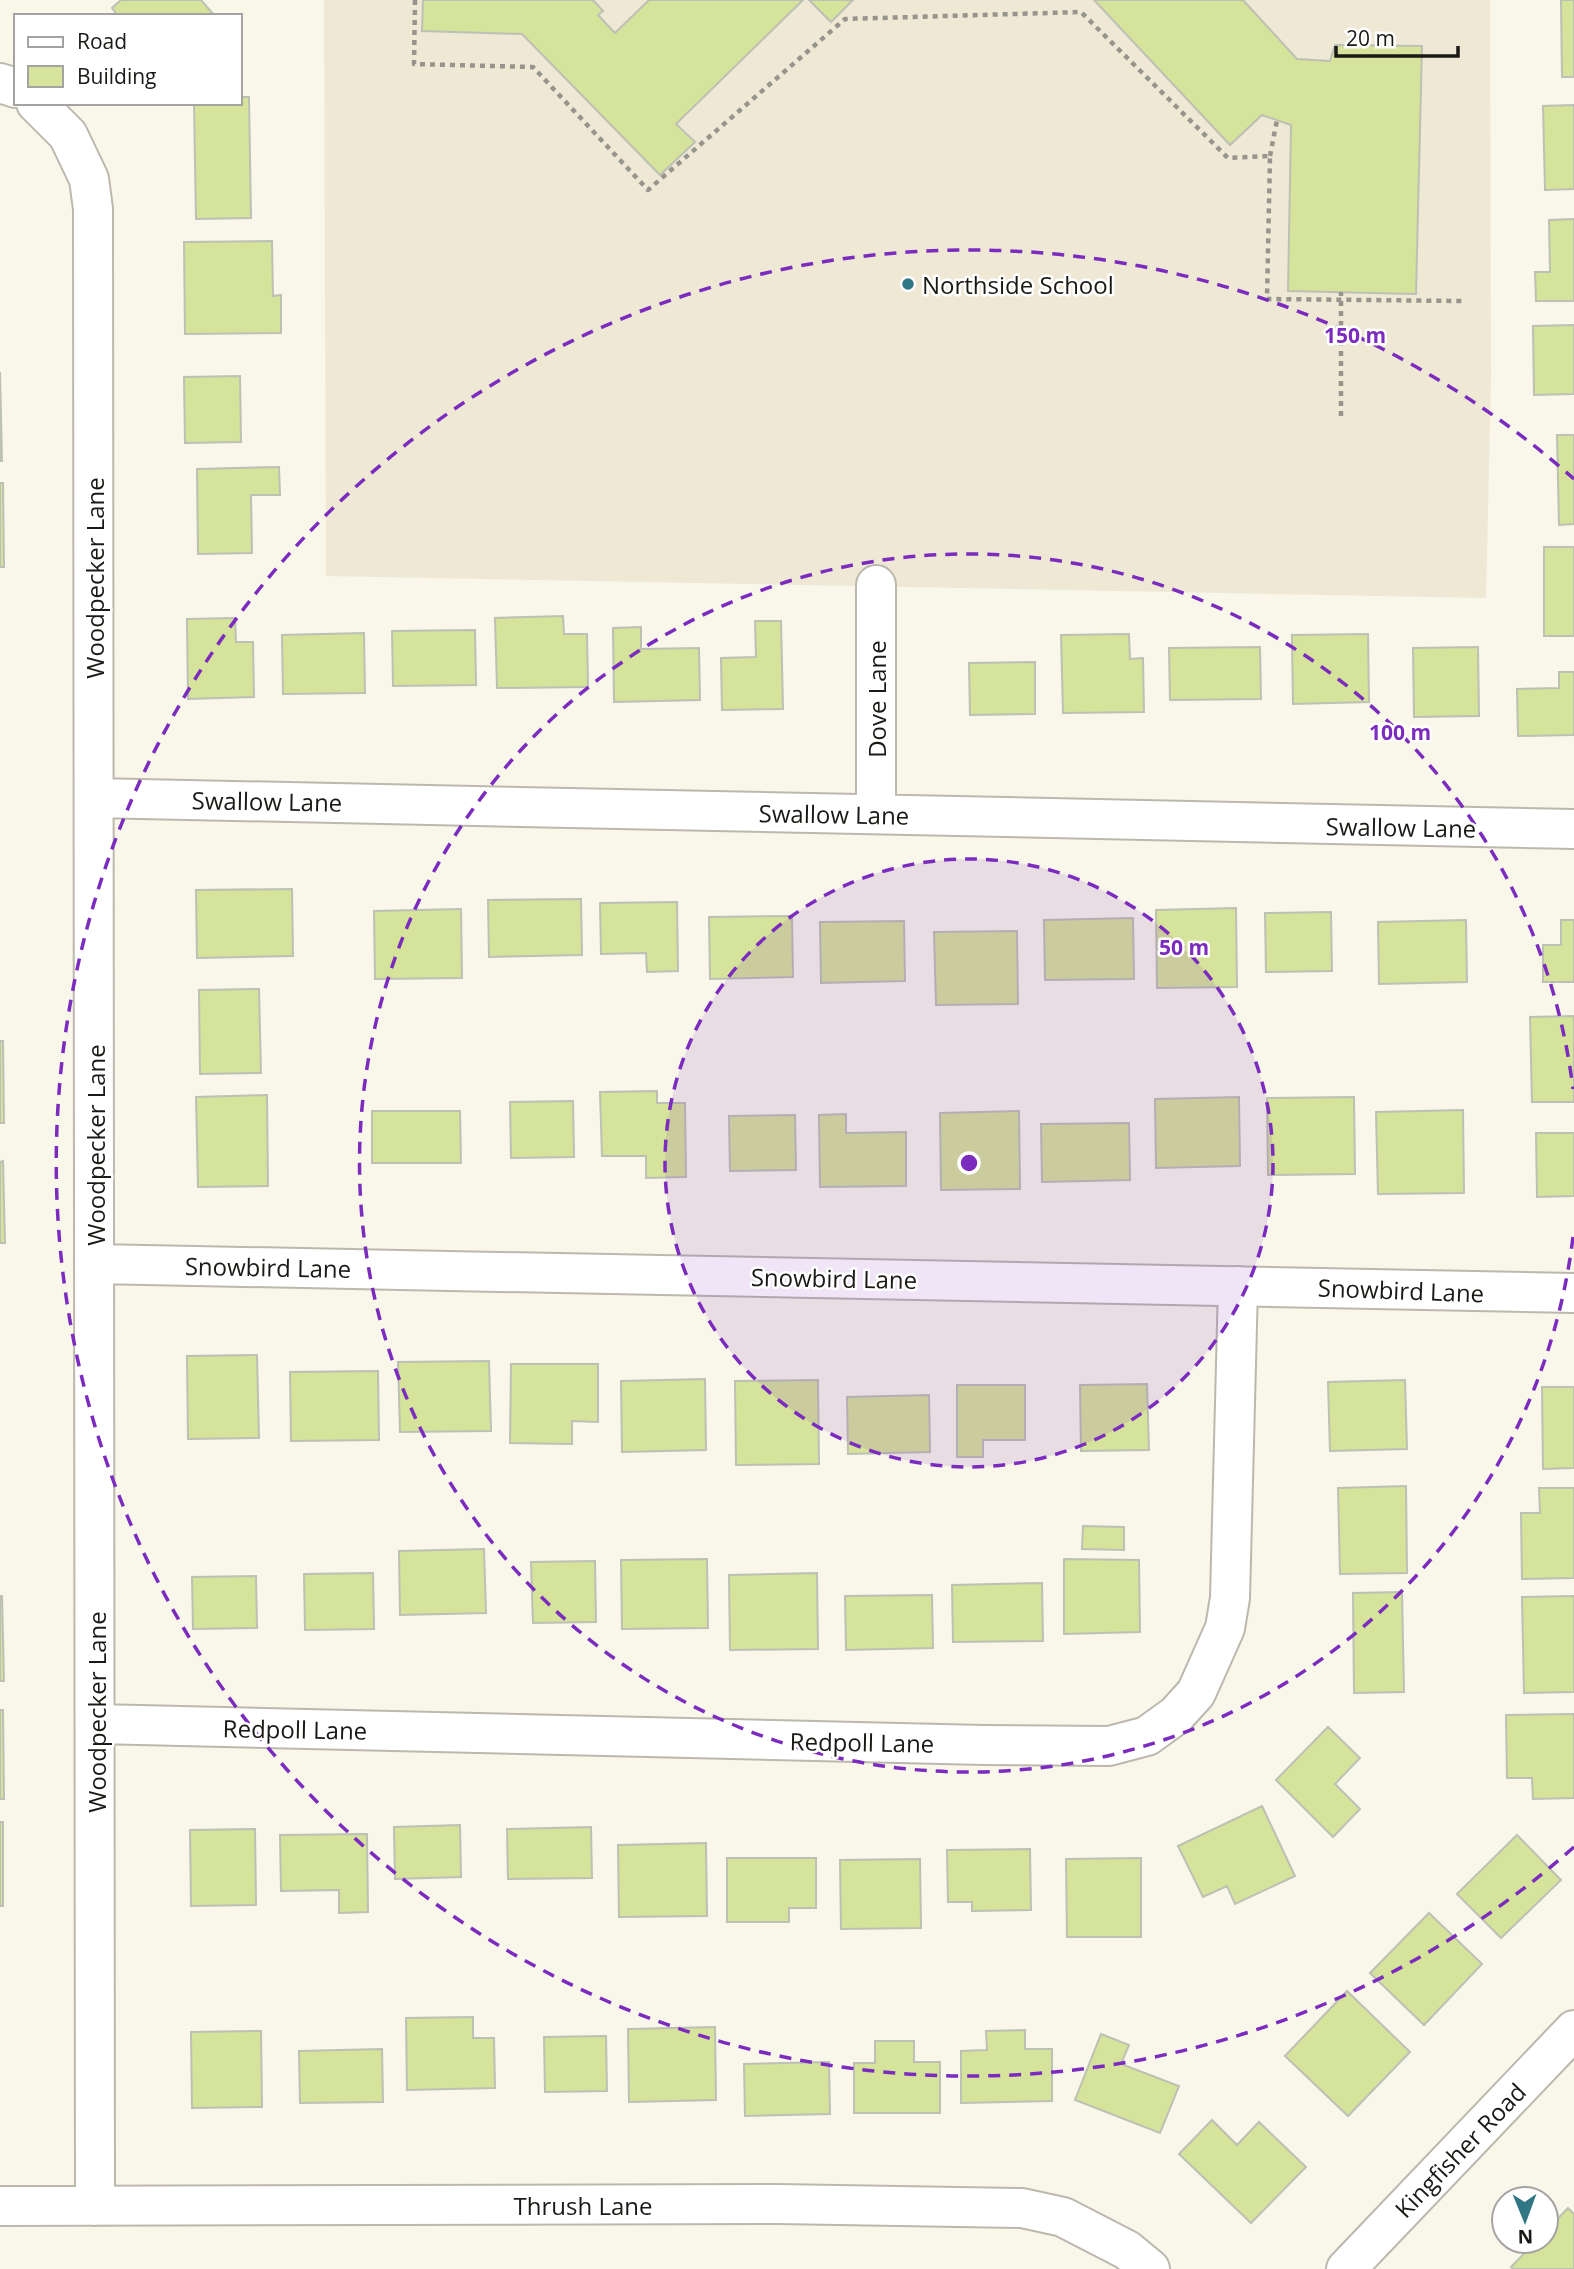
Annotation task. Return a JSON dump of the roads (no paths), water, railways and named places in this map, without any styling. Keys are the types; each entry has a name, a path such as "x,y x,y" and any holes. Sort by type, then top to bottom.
{"street":[{"name":"Woodpecker Lane","path":"38,105 68,135 89,179 93,209 95,2206"},
{"name":"Dove Lane","path":"876,584 876,814"},
{"name":"Swallow Lane","path":"94,798 1574,829"},
{"name":"Snowbird Lane","path":"95,1264 1574,1293"},
{"name":"Redpoll Lane","path":"96,1724 998,1745 1110,1746 1147,1736 1176,1715 1196,1693 1225,1628 1230,1598 1238,1286"},
{"name":"Kingfisher Road","path":"1346,2269 1574,2030"},
{"name":"Thrush Lane","path":"0,2206 778,2204 1023,2208 1063,2217 1127,2250 1150,2269"}],"place":[{"name":"Northside School","path":"908,284"}]}
